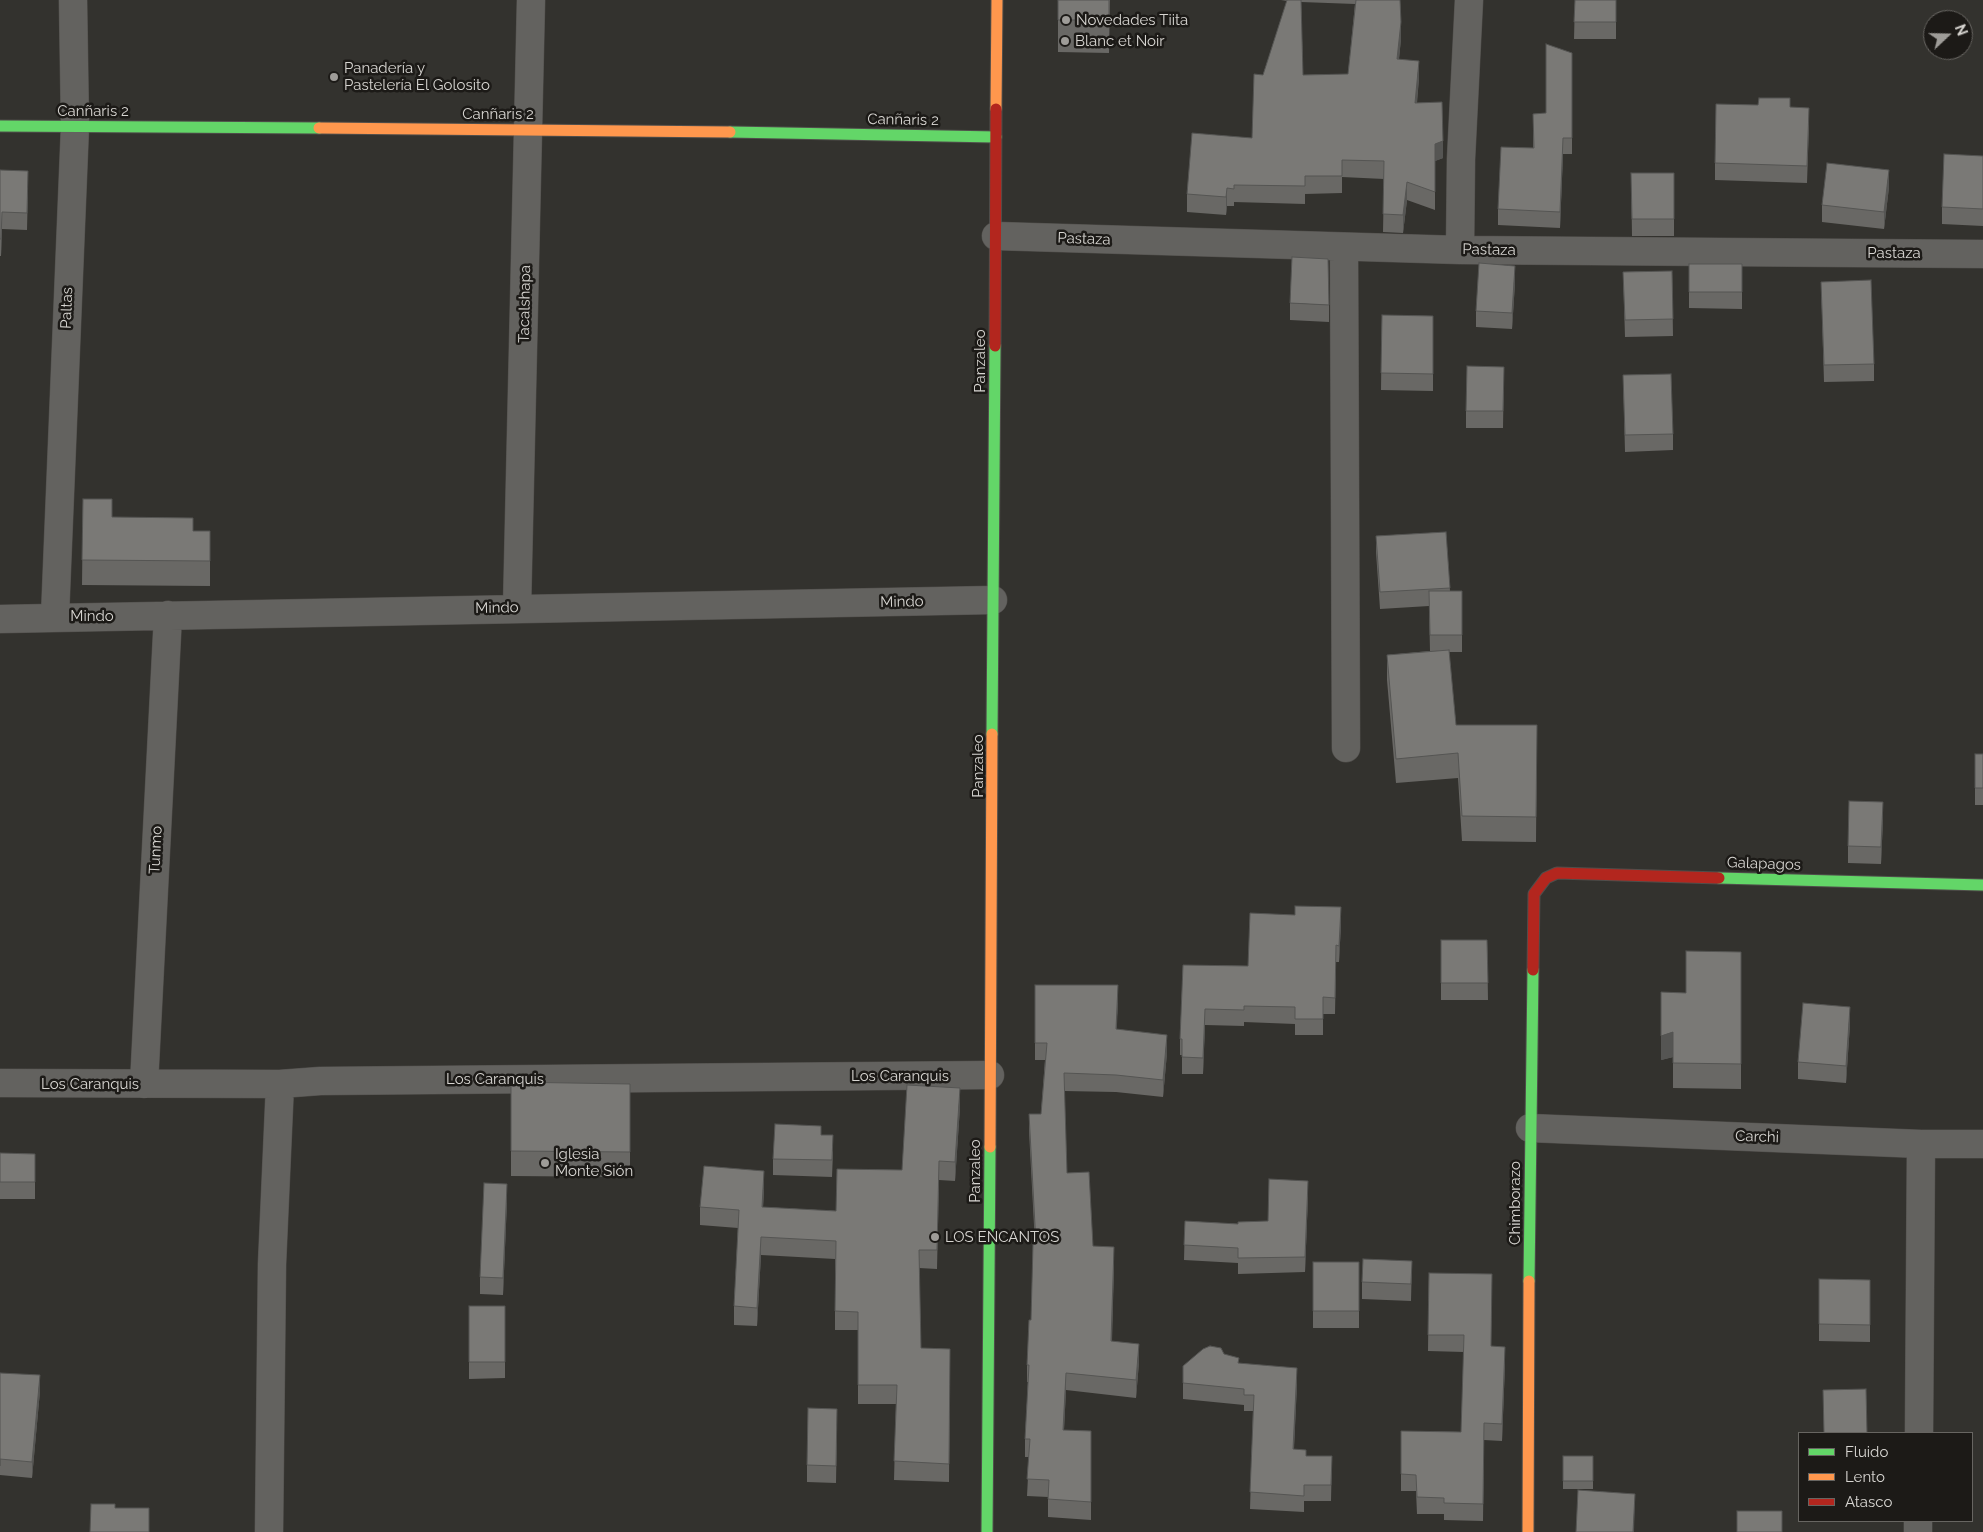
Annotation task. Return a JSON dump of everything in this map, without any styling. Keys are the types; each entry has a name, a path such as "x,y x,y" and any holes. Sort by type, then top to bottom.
{"street":[{"name":"Paltas","path":"55,616 74,126 73,0"},
{"name":"Tacalshapa","path":"518,608 531,0"},
{"name":"Panzaleo","path":"987,1532 997,0"},
{"path":"1460,250 1461,158 1469,0"},
{"name":"Canñaris 2","path":"0,126 529,129 996,137"},
{"name":"Pastaza","path":"996,236 1460,250 1983,254"},
{"path":"1344,247 1346,748"},
{"name":"Mindo","path":"0,618 993,600"},
{"name":"Tunmo","path":"144,1084 168,616"},
{"name":"Galapagos","path":"1546,878 1557,874 1567,874 1983,885"},
{"name":"Chimborazo","path":"1528,1532 1530,1128 1534,894 1546,878"},
{"name":"Los Caranquis","path":"0,1083 280,1084 330,1081 990,1075"},
{"path":"268,1532 272,1264 280,1084"},
{"name":"Carchi","path":"1530,1128 1921,1144 1983,1144"},
{"path":"1919,1432 1921,1144"}],"building":[{"path":"1058,0 1109,0 1109,20 1058,20"},
{"path":"1287,0 1301,0 1303,75 1348,74 1356,0 1400,0 1401,22 1397,59 1419,61 1415,103 1442,102 1443,141 1435,144 1435,192 1407,182 1403,215 1383,214 1384,161 1342,160 1342,176 1305,176 1305,186 1234,185 1234,189 1227,188 1226,197 1187,194 1192,133 1252,138 1254,74 1263,75"},
{"path":"1575,0 1616,0 1616,22 1574,22"},
{"path":"1546,44 1572,53 1572,138 1563,138 1560,212 1498,209 1501,147 1534,148 1533,114 1546,113"},
{"path":"1759,98 1790,98 1790,107 1809,108 1807,166 1715,163 1716,104 1758,105"},
{"path":"1944,154 1983,156 1983,209 1942,207"},
{"path":"1827,163 1889,170 1884,212 1822,205"},
{"path":"0,170 28,171 27,213 2,212 1,239 0,239"},
{"path":"1631,173 1674,173 1674,219 1632,219"},
{"path":"1292,257 1328,259 1329,305 1290,303"},
{"path":"1479,263 1515,266 1512,313 1476,311"},
{"path":"1689,264 1742,264 1742,292 1689,292"},
{"path":"1672,271 1673,319 1625,320 1623,272"},
{"path":"1871,280 1874,364 1824,365 1821,282"},
{"path":"1382,315 1433,316 1433,374 1381,373"},
{"path":"1467,366 1504,367 1503,411 1466,411"},
{"path":"1671,374 1673,434 1625,435 1623,375"},
{"path":"83,499 112,499 112,517 193,518 193,531 210,531 210,561 82,560"},
{"path":"1446,532 1450,588 1380,592 1376,536"},
{"path":"1429,591 1462,591 1462,635 1430,635"},
{"path":"1449,650 1456,725 1537,725 1536,817 1462,816 1458,753 1396,759 1387,655"},
{"path":"1975,754 1983,754 1983,788 1975,788"},
{"path":"1849,801 1883,802 1881,847 1848,846"},
{"path":"1295,906 1341,907 1339,946 1336,945 1335,998 1323,997 1323,1019 1295,1019 1295,1007 1244,1006 1244,1010 1205,1009 1203,1058 1182,1057 1182,1039 1180,1039 1183,965 1248,966 1250,913 1295,915"},
{"path":"1441,940 1487,940 1488,983 1441,983"},
{"path":"1686,951 1741,952 1741,1064 1673,1063 1673,1032 1661,1036 1661,992 1686,993"},
{"path":"1035,985 1118,985 1116,1029 1167,1035 1163,1080 1116,1075 1064,1073 1067,1173 1089,1172 1093,1246 1114,1247 1111,1341 1139,1344 1136,1380 1066,1373 1063,1430 1091,1431 1091,1502 1048,1499 1049,1480 1027,1479 1030,1439 1025,1439 1029,1365 1027,1365 1029,1320 1031,1320 1033,1244 1036,1244 1029,1114 1041,1114 1047,1043 1035,1043"},
{"path":"1803,1003 1850,1007 1846,1066 1798,1062"},
{"path":"511,1082 630,1084 630,1152 511,1151"},
{"path":"907,1085 960,1088 955,1162 939,1161 937,1250 919,1250 921,1348 950,1349 949,1464 894,1461 897,1385 858,1385 858,1312 835,1311 836,1241 761,1237 757,1308 734,1306 739,1210 700,1207 704,1166 764,1171 762,1207 836,1211 837,1169 902,1170"},
{"path":"775,1124 821,1126 821,1135 833,1135 832,1160 773,1159"},
{"path":"0,1153 35,1154 35,1182 0,1182"},
{"path":"1269,1179 1308,1181 1305,1257 1238,1258 1238,1248 1184,1245 1185,1221 1238,1224 1238,1222 1268,1221"},
{"path":"484,1183 507,1184 503,1278 480,1277"},
{"path":"1363,1259 1412,1261 1411,1284 1362,1282"},
{"path":"1313,1262 1359,1262 1359,1311 1313,1311"},
{"path":"1429,1273 1492,1274 1491,1346 1505,1347 1502,1424 1484,1423 1483,1504 1444,1503 1444,1498 1417,1497 1416,1475 1401,1474 1401,1431 1461,1432 1464,1335 1428,1335"},
{"path":"1819,1279 1870,1280 1870,1325 1819,1324"},
{"path":"469,1306 505,1306 505,1362 469,1362"},
{"path":"1210,1346 1221,1348 1224,1354 1239,1358 1238,1363 1297,1368 1293,1449 1306,1450 1306,1456 1332,1456 1331,1485 1304,1485 1304,1496 1250,1492 1254,1395 1244,1395 1244,1389 1183,1383 1183,1366 1203,1349"},
{"path":"0,1373 40,1375 32,1462 0,1459"},
{"path":"1866,1389 1867,1432 1824,1432 1823,1390"},
{"path":"808,1408 837,1409 836,1466 807,1465"},
{"path":"1563,1456 1593,1456 1593,1481 1563,1481"},
{"path":"1578,1490 1635,1494 1633,1532 1576,1532"},
{"path":"91,1504 115,1504 115,1508 149,1508 149,1532 90,1532"},
{"path":"1737,1511 1782,1511 1782,1532 1737,1532"}],"traffic: fast":[{"path":"0,126 319,128"},
{"path":"730,132 996,137"},
{"path":"992,734 995,346"},
{"path":"1719,878 1983,885"},
{"path":"1529,1281 1533,970"},
{"path":"987,1532 990,1147"}],"traffic: slow":[{"path":"996,109 997,0"},
{"path":"319,128 730,132"},
{"path":"990,1147 992,734"},
{"path":"1528,1532 1529,1281"}],"traffic: jam":[{"path":"995,346 996,109"},
{"path":"1533,970 1534,894 1546,878 1557,873 1719,878"}],"place":[{"name":"Novedades Tiita","path":"1066,20"},
{"name":"Blanc et Noir","path":"1065,41"},
{"name":"Panadería y Pastelería El Golosito","path":"334,77"},
{"name":"Iglesia Monte Sión","path":"545,1163"},
{"name":"LOS ENCANTOS","path":"935,1237"}]}
